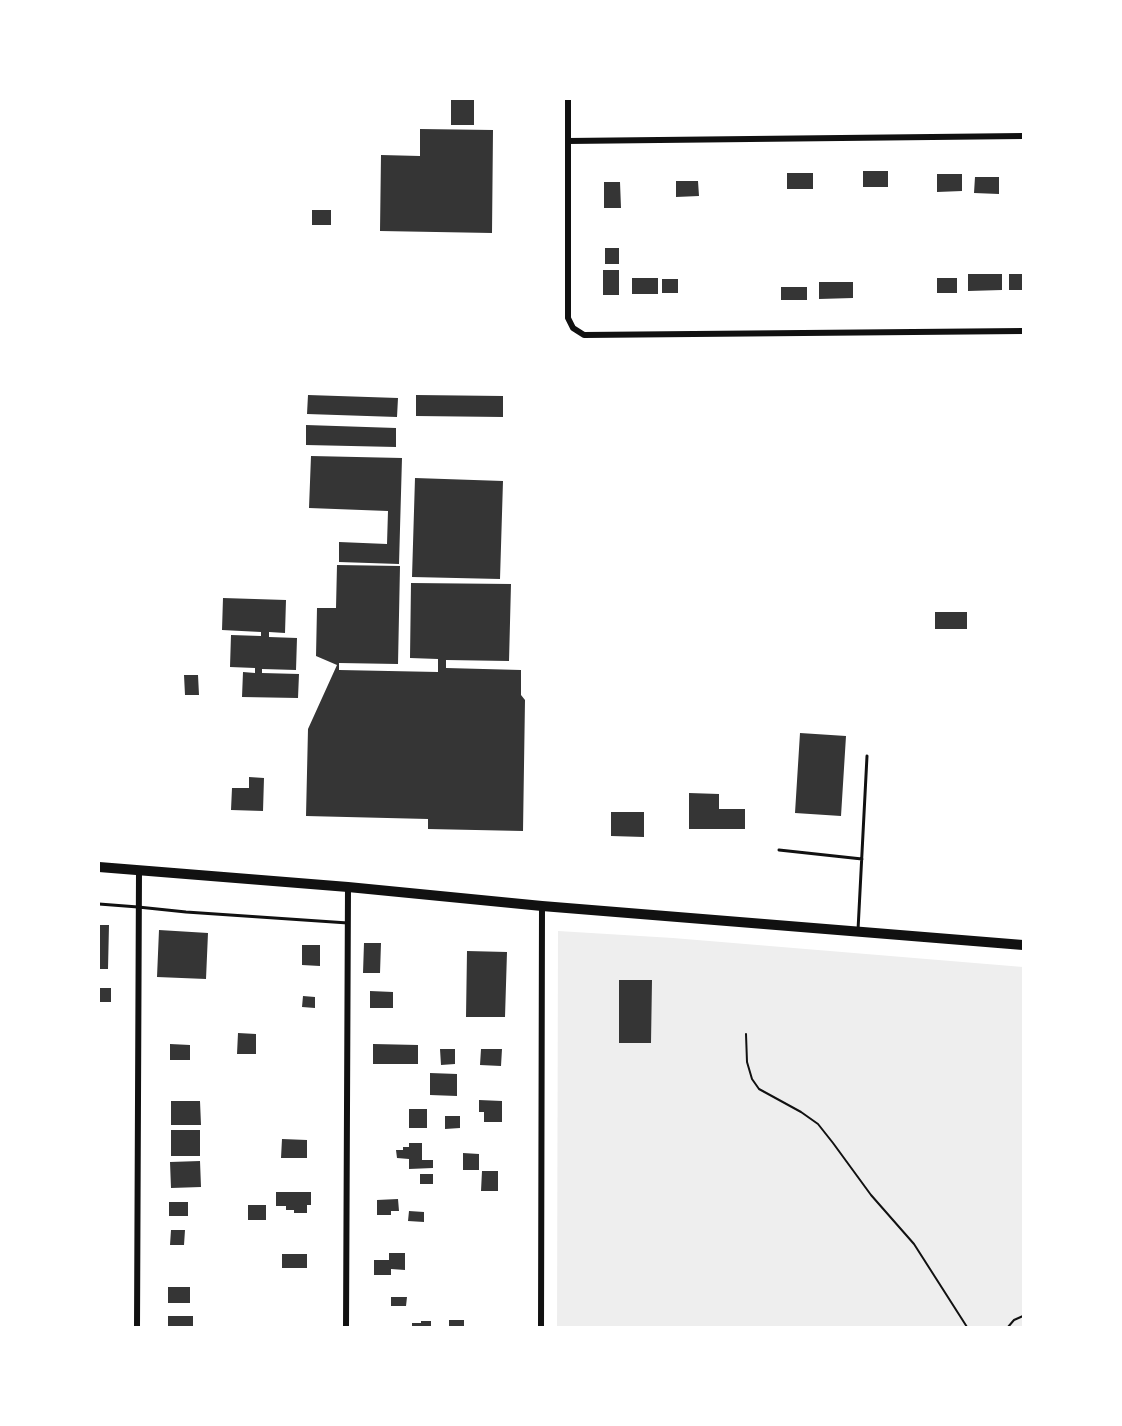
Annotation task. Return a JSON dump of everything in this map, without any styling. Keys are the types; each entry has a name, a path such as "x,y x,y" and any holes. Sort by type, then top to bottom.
{"main road":[{"path":"99,867 1023,945"}],"street":[{"path":"568,99 568,318 573,328 584,335 1023,331"},
{"path":"568,141 1023,136"},
{"path":"137,1327 139,871"},
{"path":"346,1327 348,887"},
{"path":"542,906 542,1327"}],"lane":[{"path":"858,931 867,756"},
{"path":"778,850 861,859"},
{"path":"99,904 348,923"}],"path":[{"path":"746,1035 747,1062 755,1084 759,1089 818,1124 871,1195 914,1244 967,1327"},
{"path":"1008,1327 1014,1320 1023,1316"}],"shaded area":[{"path":"558,931 673,938 1023,967 1023,1327 557,1327"}],"building":[{"path":"451,99 474,99 474,125 451,125"},
{"path":"420,129 493,130 492,233 380,231 381,155 420,156"},
{"path":"863,171 888,171 888,187 863,187"},
{"path":"787,173 813,173 813,189 787,189"},
{"path":"937,174 962,174 962,191 937,192"},
{"path":"975,177 999,177 999,194 974,193"},
{"path":"676,181 698,181 699,196 676,197"},
{"path":"604,182 620,182 621,208 604,208"},
{"path":"312,210 331,210 331,225 312,225"},
{"path":"605,248 619,248 619,264 605,264"},
{"path":"603,270 619,270 619,295 603,295"},
{"path":"968,274 1002,274 1002,290 968,291"},
{"path":"1009,274 1023,274 1023,290 1009,290"},
{"path":"632,278 658,278 658,294 632,294"},
{"path":"937,278 957,278 957,293 937,293"},
{"path":"662,279 678,279 678,293 662,293"},
{"path":"819,282 853,282 853,298 819,299"},
{"path":"781,287 807,287 807,300 781,300"},
{"path":"308,395 398,398 397,417 307,414"},
{"path":"416,395 503,396 503,417 416,416"},
{"path":"306,425 396,428 396,447 306,445"},
{"path":"311,456 402,458 399,564 339,562 339,542 387,544 388,511 309,508"},
{"path":"415,478 503,481 500,579 412,577"},
{"path":"337,565 400,566 398,664 339,663 339,670 438,672 438,659 410,658 411,583 511,584 509,661 446,660 446,668 521,670 521,695 525,700 523,831 428,829 428,819 306,816 308,729 337,665 316,656 317,608 336,608"},
{"path":"223,598 286,600 285,633 269,632 269,637 297,638 296,670 262,669 262,673 299,674 298,698 242,697 243,672 255,673 255,668 230,667 231,635 261,636 261,632 222,630"},
{"path":"935,612 967,612 967,629 935,629"},
{"path":"184,675 198,675 199,695 185,695"},
{"path":"800,733 846,736 841,816 795,813"},
{"path":"249,777 264,778 263,811 231,810 232,788 249,788"},
{"path":"689,793 719,794 719,809 745,809 745,829 689,829"},
{"path":"611,812 644,812 644,837 611,836"},
{"path":"99,925 109,925 108,969 99,969"},
{"path":"159,930 208,933 206,979 157,977"},
{"path":"364,943 381,943 380,973 363,973"},
{"path":"302,945 320,945 320,966 302,965"},
{"path":"467,951 507,952 505,1017 466,1017"},
{"path":"619,980 652,980 651,1043 619,1043"},
{"path":"99,988 111,988 111,1002 99,1002"},
{"path":"370,991 393,992 393,1008 370,1008"},
{"path":"303,996 315,997 315,1008 302,1007"},
{"path":"238,1033 256,1034 256,1054 237,1054"},
{"path":"170,1044 190,1045 190,1060 170,1060"},
{"path":"373,1044 418,1045 418,1064 373,1064"},
{"path":"440,1049 455,1049 455,1064 441,1065"},
{"path":"481,1049 502,1049 501,1066 480,1065"},
{"path":"430,1073 457,1074 457,1096 430,1095"},
{"path":"479,1100 502,1101 502,1122 484,1122 484,1112 479,1112"},
{"path":"171,1101 200,1101 201,1125 171,1125"},
{"path":"409,1109 427,1109 427,1128 409,1128"},
{"path":"445,1116 460,1116 460,1128 445,1129"},
{"path":"171,1130 200,1130 200,1156 171,1156"},
{"path":"282,1139 307,1140 307,1158 281,1158"},
{"path":"409,1143 422,1143 422,1160 433,1160 433,1168 409,1169 409,1159 397,1158 396,1150 409,1147"},
{"path":"463,1153 479,1154 479,1170 463,1170"},
{"path":"200,1161 201,1187 171,1188 170,1162"},
{"path":"482,1171 498,1171 498,1191 481,1191"},
{"path":"420,1174 433,1174 433,1184 420,1184"},
{"path":"276,1192 311,1192 311,1205 307,1205 307,1213 294,1213 294,1210 286,1210 286,1206 276,1206"},
{"path":"398,1199 399,1211 391,1211 391,1215 377,1215 377,1200"},
{"path":"169,1202 188,1202 188,1216 169,1216"},
{"path":"248,1205 266,1205 266,1220 248,1220"},
{"path":"409,1211 424,1212 424,1222 408,1221"},
{"path":"171,1230 185,1230 184,1245 170,1245"},
{"path":"389,1253 405,1253 405,1270 391,1269 391,1275 374,1275 374,1260 389,1260"},
{"path":"282,1254 307,1254 307,1268 282,1268"},
{"path":"168,1287 190,1287 190,1303 168,1303"},
{"path":"391,1297 407,1297 406,1306 391,1306"},
{"path":"168,1316 193,1316 193,1327 168,1327"},
{"path":"449,1320 464,1320 464,1327 449,1327"},
{"path":"421,1321 431,1321 431,1327 412,1327 412,1323 421,1323"}]}
